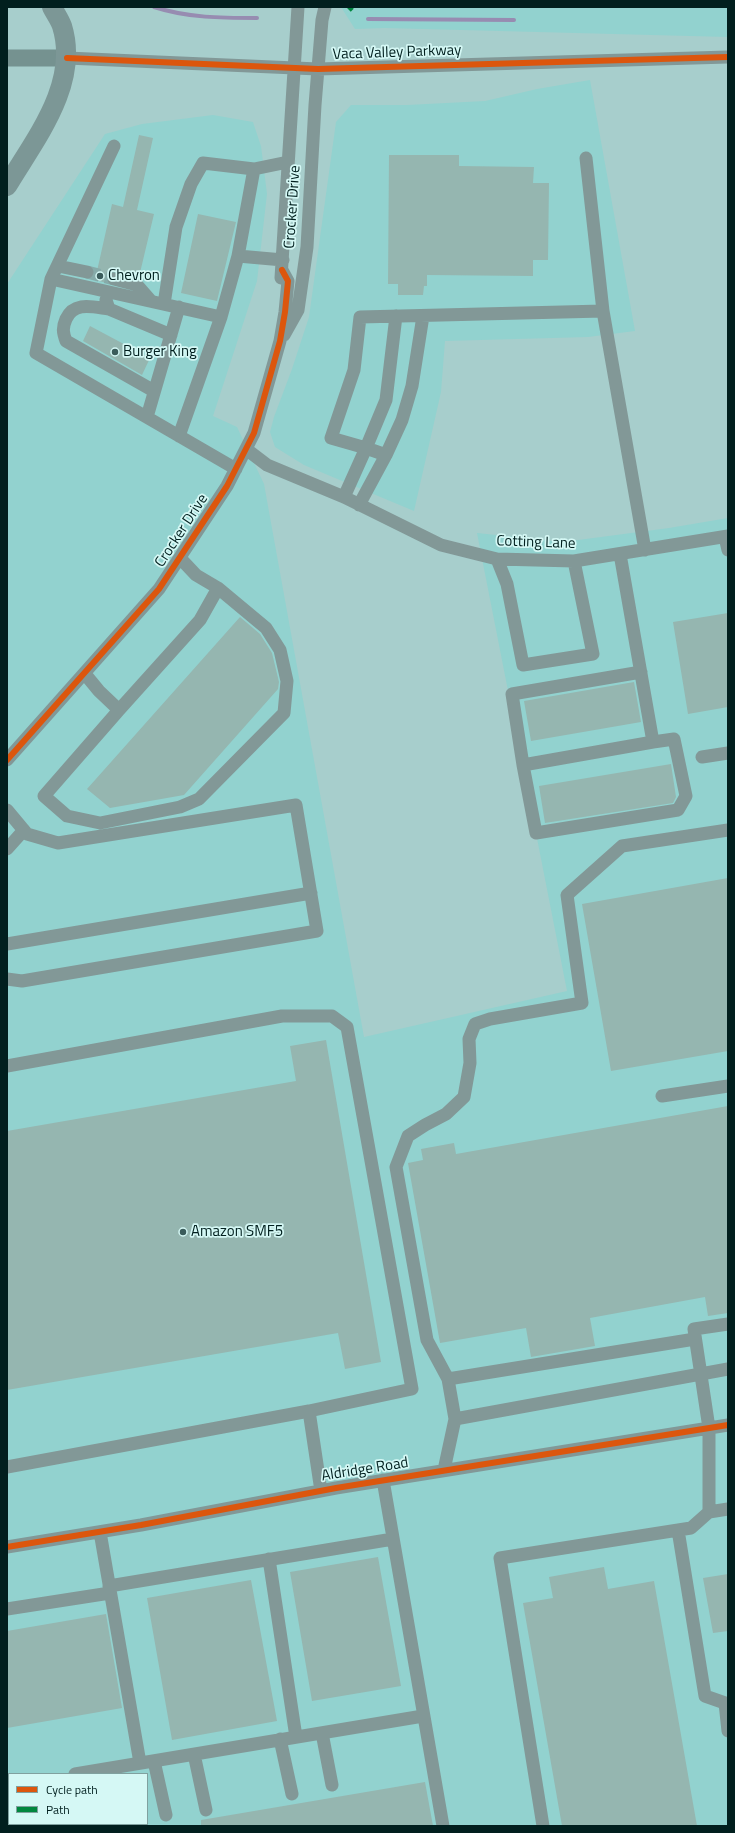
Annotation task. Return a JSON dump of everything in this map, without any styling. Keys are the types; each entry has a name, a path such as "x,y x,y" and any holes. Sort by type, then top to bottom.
{"highway":[{"path":"7,186 57,101 64,80 67,58 62,26 52,7"}],"main road":[{"name":"Vaca Valley Parkway","path":"7,58 67,58"}],"street":[{"name":"Crocker Drive","path":"280,341 277,318 282,265 293,68 298,7"},
{"name":"Crocker Drive","path":"7,760 159,589 227,486 254,433 280,341 298,310 307,247 318,69 322,20 325,7"},
{"name":"Vaca Valley Parkway","path":"67,58 318,69 728,57"},
{"path":"114,146 52,278 36,353 236,469"},
{"path":"586,158 603,311 645,550"},
{"path":"157,302 176,227 191,184 203,162 254,169 288,162"},
{"path":"179,436 221,317 238,256 254,169"},
{"path":"238,256 282,265"},
{"path":"58,266 87,272"},
{"path":"52,278 221,317"},
{"path":"114,279 137,285 157,302"},
{"path":"104,290 109,309"},
{"path":"154,391 66,341 63,329 70,312 77,307 109,309 171,335"},
{"path":"147,417 179,308"},
{"path":"386,455 331,438 354,370 360,317 603,311"},
{"path":"344,497 386,400 396,316"},
{"path":"359,505 386,455 402,420 412,386 422,316"},
{"name":"Cotting Lane","path":"246,448 267,464 344,497 442,545 497,559 574,561 727,537"},
{"path":"727,537 728,550"},
{"path":"620,554 653,742"},
{"path":"180,558 196,575 218,588 266,628 280,650 287,681 284,713 199,799 180,807 100,823 67,816 44,796 200,620 218,588"},
{"path":"497,559 507,584 523,665 593,654 574,561"},
{"path":"523,765 674,739 686,796 678,810 536,834 523,765 512,694 641,672"},
{"path":"85,674 99,691 119,710"},
{"path":"702,757 728,753"},
{"path":"7,810 27,834 58,843 296,805 317,931 22,981 7,979"},
{"path":"7,849 24,830"},
{"path":"444,1470 455,1419 448,1380 428,1340 396,1166 408,1136 446,1114 464,1097 470,1063 469,1040 475,1024 490,1019 582,1003 567,895 622,846 728,830"},
{"path":"7,944 311,893"},
{"path":"7,1066 282,1016 332,1016 347,1026 412,1389 309,1411 7,1467"},
{"path":"662,1096 728,1086"},
{"path":"709,1512 709,1428 694,1329 728,1324"},
{"path":"448,1380 695,1339"},
{"path":"455,1419 728,1369"},
{"path":"309,1411 321,1491"},
{"name":"Aldridge Road","path":"7,1546 100,1532 384,1480 728,1425"},
{"path":"384,1480 442,1826"},
{"path":"543,1826 500,1558 691,1528 709,1512 728,1509"},
{"path":"678,1530 706,1696 725,1703 728,1731"},
{"path":"100,1532 140,1763"},
{"path":"7,1609 269,1559 394,1539"},
{"path":"269,1559 296,1737"},
{"path":"94,1772 115,1771 140,1763 424,1716"},
{"path":"322,1732 332,1785"},
{"path":"280,1739 292,1794"},
{"path":"194,1754 206,1810"},
{"path":"154,1761 166,1815"}],"shaded area":[{"path":"341,7 728,7 728,37 385,28 355,29"},
{"path":"590,80 635,331 588,337 445,341 441,392 414,511 304,465 275,447 270,432 309,317 336,122 351,105 407,105 485,101 537,89"},
{"path":"213,115 253,122 261,146 267,194 257,281 213,416 237,427 264,484 364,1037 567,991 477,533 563,542 669,528 728,518 728,1826 7,1826 7,284 105,134 142,124"}],"building":[{"path":"139,135 153,138 137,210 154,214 139,277 112,271 106,277 107,283 95,280 112,204 123,207"},
{"path":"389,155 459,155 459,166 534,167 533,183 549,183 548,260 533,260 533,276 427,275 427,286 424,286 423,295 398,295 398,284 388,284"},
{"name":"Chevron","path":"198,214 236,222 217,301 181,293"},
{"name":"Burger King","path":"90,326 150,358 142,375 83,341"},
{"path":"728,613 728,707 688,714 673,622"},
{"path":"240,617 260,634 272,653 279,682 278,689 184,795 110,808 87,789"},
{"path":"634,682 641,722 531,741 524,701"},
{"path":"671,764 676,797 673,803 545,823 539,786"},
{"path":"728,878 728,1051 611,1071 582,904"},
{"name":"Amazon SMF5","path":"326,1040 381,1362 345,1369 338,1333 7,1390 7,1131 296,1081 290,1046"},
{"path":"728,1106 728,1313 708,1316 705,1297 590,1318 595,1346 531,1357 526,1328 440,1343 408,1163 423,1160 421,1149 454,1143 456,1154"},
{"path":"378,1557 401,1686 312,1701 290,1572"},
{"path":"604,1567 608,1589 654,1581 697,1826 562,1826 523,1603 553,1598 549,1577"},
{"path":"728,1574 728,1631 713,1633 703,1578"},
{"path":"251,1580 277,1721 172,1740 147,1598"},
{"path":"106,1614 122,1708 7,1728 7,1631"},
{"path":"425,1782 433,1826 201,1826 201,1820"}],"waterway":[{"path":"154,7 167,11 192,15 257,18"},
{"path":"368,19 514,20"}],"tunnel":[{"path":"87,272 114,279"}],"marked path":[{"path":"349,10 352,7"}],"cycle path":[{"path":"67,58 318,69 728,57"},
{"path":"7,760 159,589 227,486 254,433 280,341 288,281 282,270"},
{"path":"7,1547 141,1525 336,1488 728,1425"}],"place":[{"name":"Chevron","path":"100,276"},
{"name":"Burger King","path":"115,352"},
{"name":"Amazon SMF5","path":"183,1232"}]}
